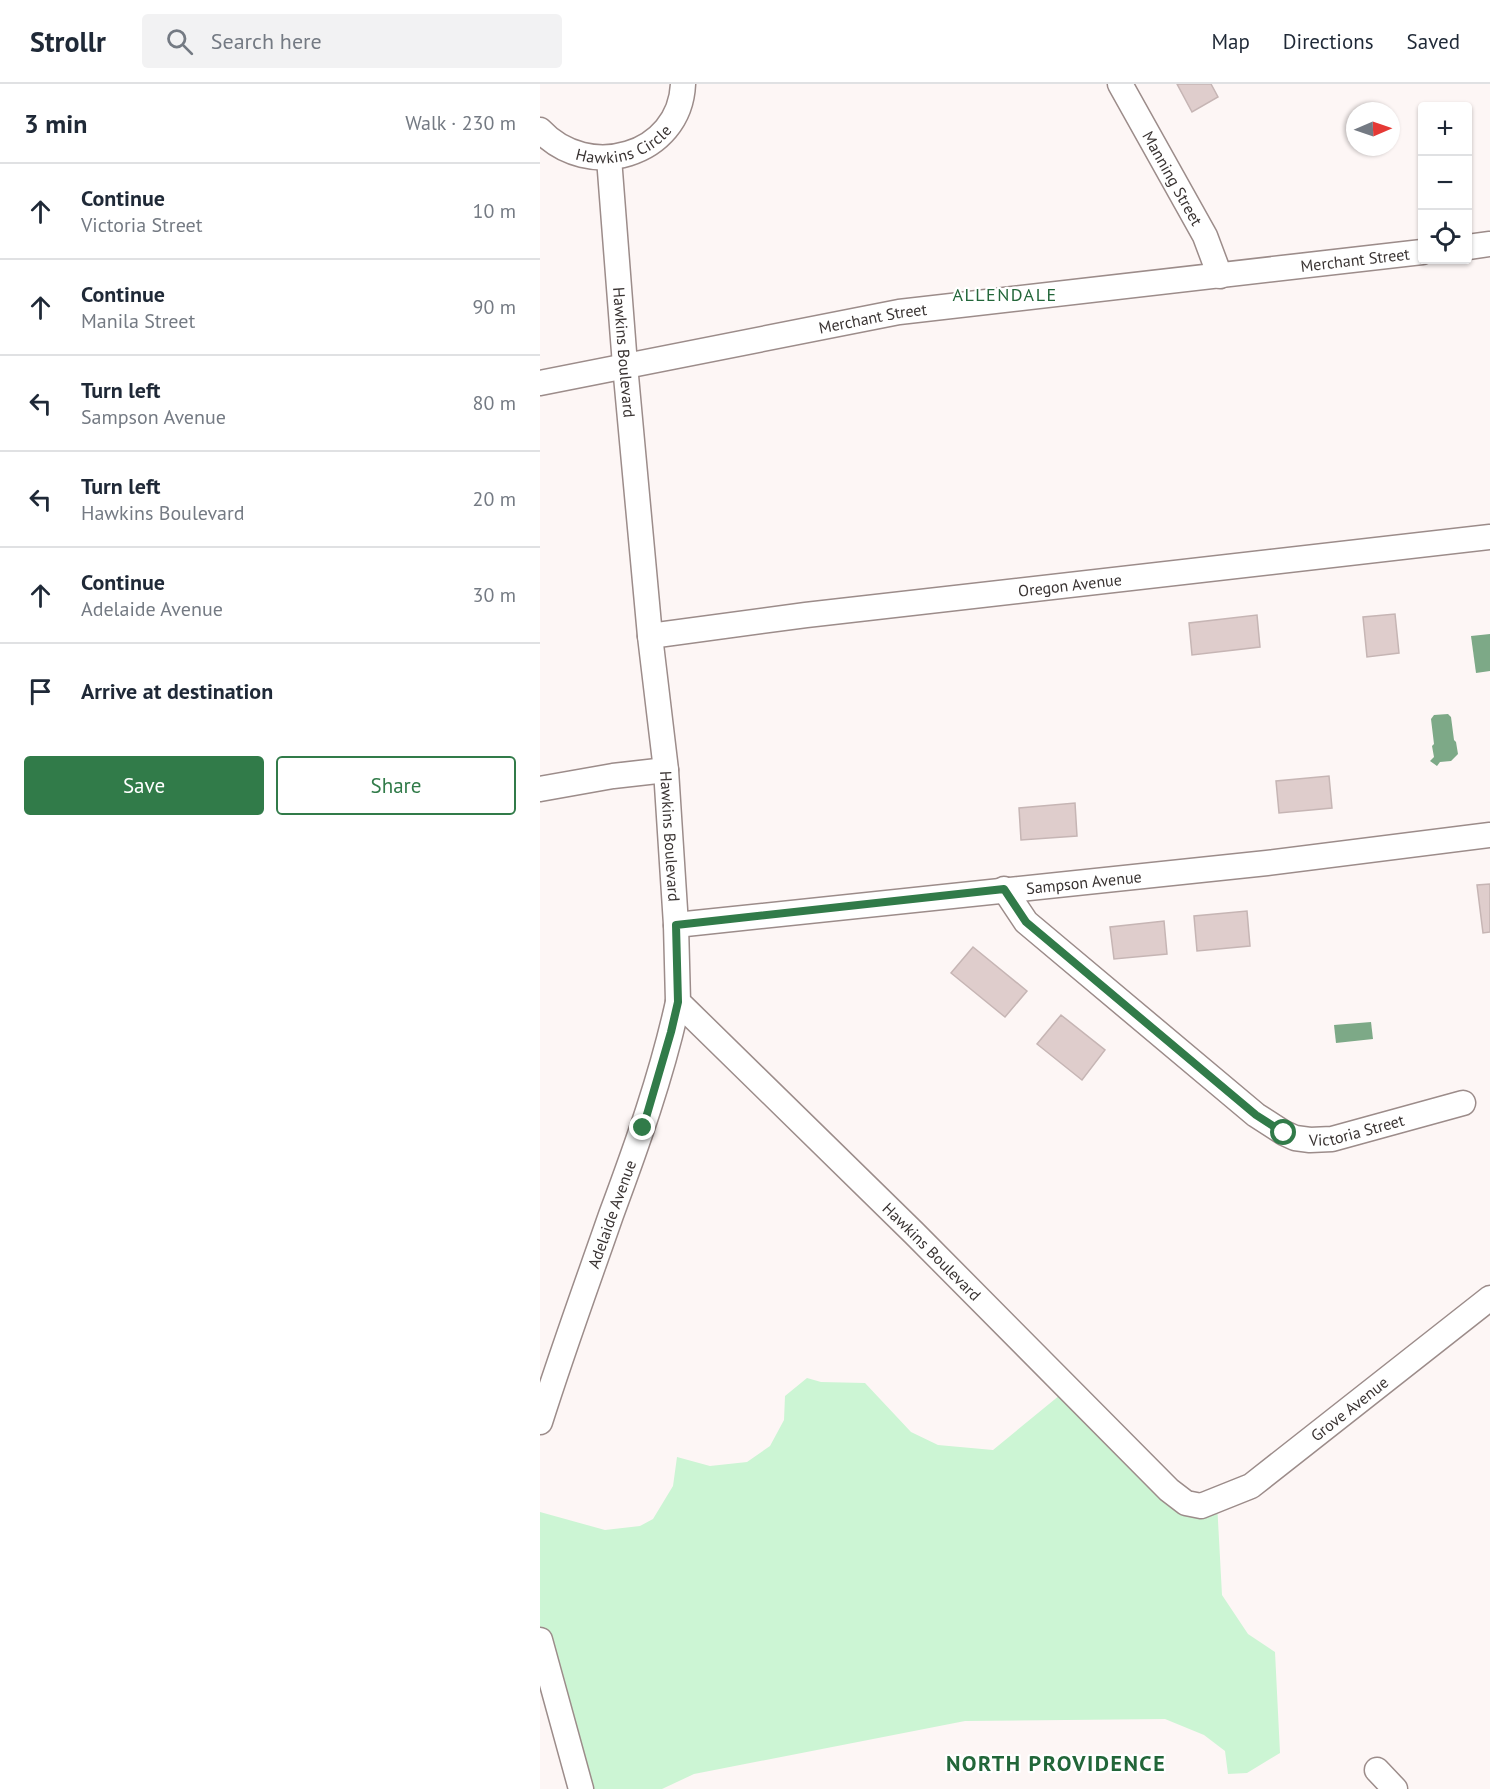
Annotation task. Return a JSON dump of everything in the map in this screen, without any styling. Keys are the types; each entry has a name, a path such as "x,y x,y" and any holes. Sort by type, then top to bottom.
{"street":[{"name":"Hawkins Circle","path":"540,130 549,140 567,152 588,158 609,158 630,153 650,143 665,129 677,110 683,84"},
{"name":"Manning Street","path":"1120,84 1205,236 1220,276"},
{"name":"Hawkins Boulevard","path":"609,158 650,636 666,770 676,925 678,1002 914,1233 1168,1490 1186,1503 1201,1506"},
{"path":"1472,246 1490,244"},
{"name":"Merchant Street","path":"540,383 898,312 1418,252"},
{"name":"Oregon Avenue","path":"650,636 806,615 1490,537"},
{"path":"540,789 613,776 666,770"},
{"name":"Sampson Avenue","path":"676,925 1268,863 1490,835"},
{"name":"Victoria Street","path":"1004,889 1026,922 1256,1115 1289,1136 1310,1140 1332,1139 1463,1103"},
{"name":"Adelaide Avenue","path":"540,1422 563,1350 643,1128 678,1002"},
{"name":"Grove Avenue","path":"1201,1506 1251,1486 1490,1298"},
{"path":"540,1640 581,1789"},
{"path":"1377,1770 1395,1789"}],"shaded area":[{"path":"1490,634 1490,671 1476,673 1471,636"},
{"path":"1448,714 1451,717 1458,754 1451,761 1440,762 1437,766 1430,761 1434,757 1431,719 1434,715"},
{"path":"1371,1022 1373,1039 1336,1043 1334,1025"},
{"path":"807,1378 821,1382 865,1383 911,1432 938,1445 993,1450 1060,1395 1169,1497 1217,1502 1222,1595 1248,1634 1275,1652 1280,1753 1247,1773 1228,1774 1225,1751 1204,1735 1165,1719 965,1721 694,1774 662,1789 570,1789 540,1688 540,1512 605,1530 640,1526 653,1519 673,1486 677,1457 710,1466 747,1462 770,1446 784,1420 785,1396"}],"building":[{"path":"1177,84 1211,84 1218,97 1192,112"},
{"path":"1395,614 1399,653 1367,657 1363,617"},
{"path":"1257,615 1260,647 1192,655 1189,623"},
{"path":"1329,776 1332,808 1279,813 1276,781"},
{"path":"1075,803 1077,836 1021,840 1019,808"},
{"path":"1490,884 1490,932 1483,933 1477,885"},
{"path":"1247,911 1250,946 1197,951 1194,916"},
{"path":"1164,921 1167,954 1114,959 1110,927"},
{"path":"973,947 1027,991 1005,1017 951,973"},
{"path":"1061,1015 1105,1050 1082,1080 1037,1044"}],"district":[{"name":"ALLENDALE","path":"1005,294"},
{"name":"NORTH PROVIDENCE","path":"1056,1763"}],"route":[{"path":"643,1128 678,1002 676,925 1004,889 1026,922 1256,1115 1284,1133"}]}
